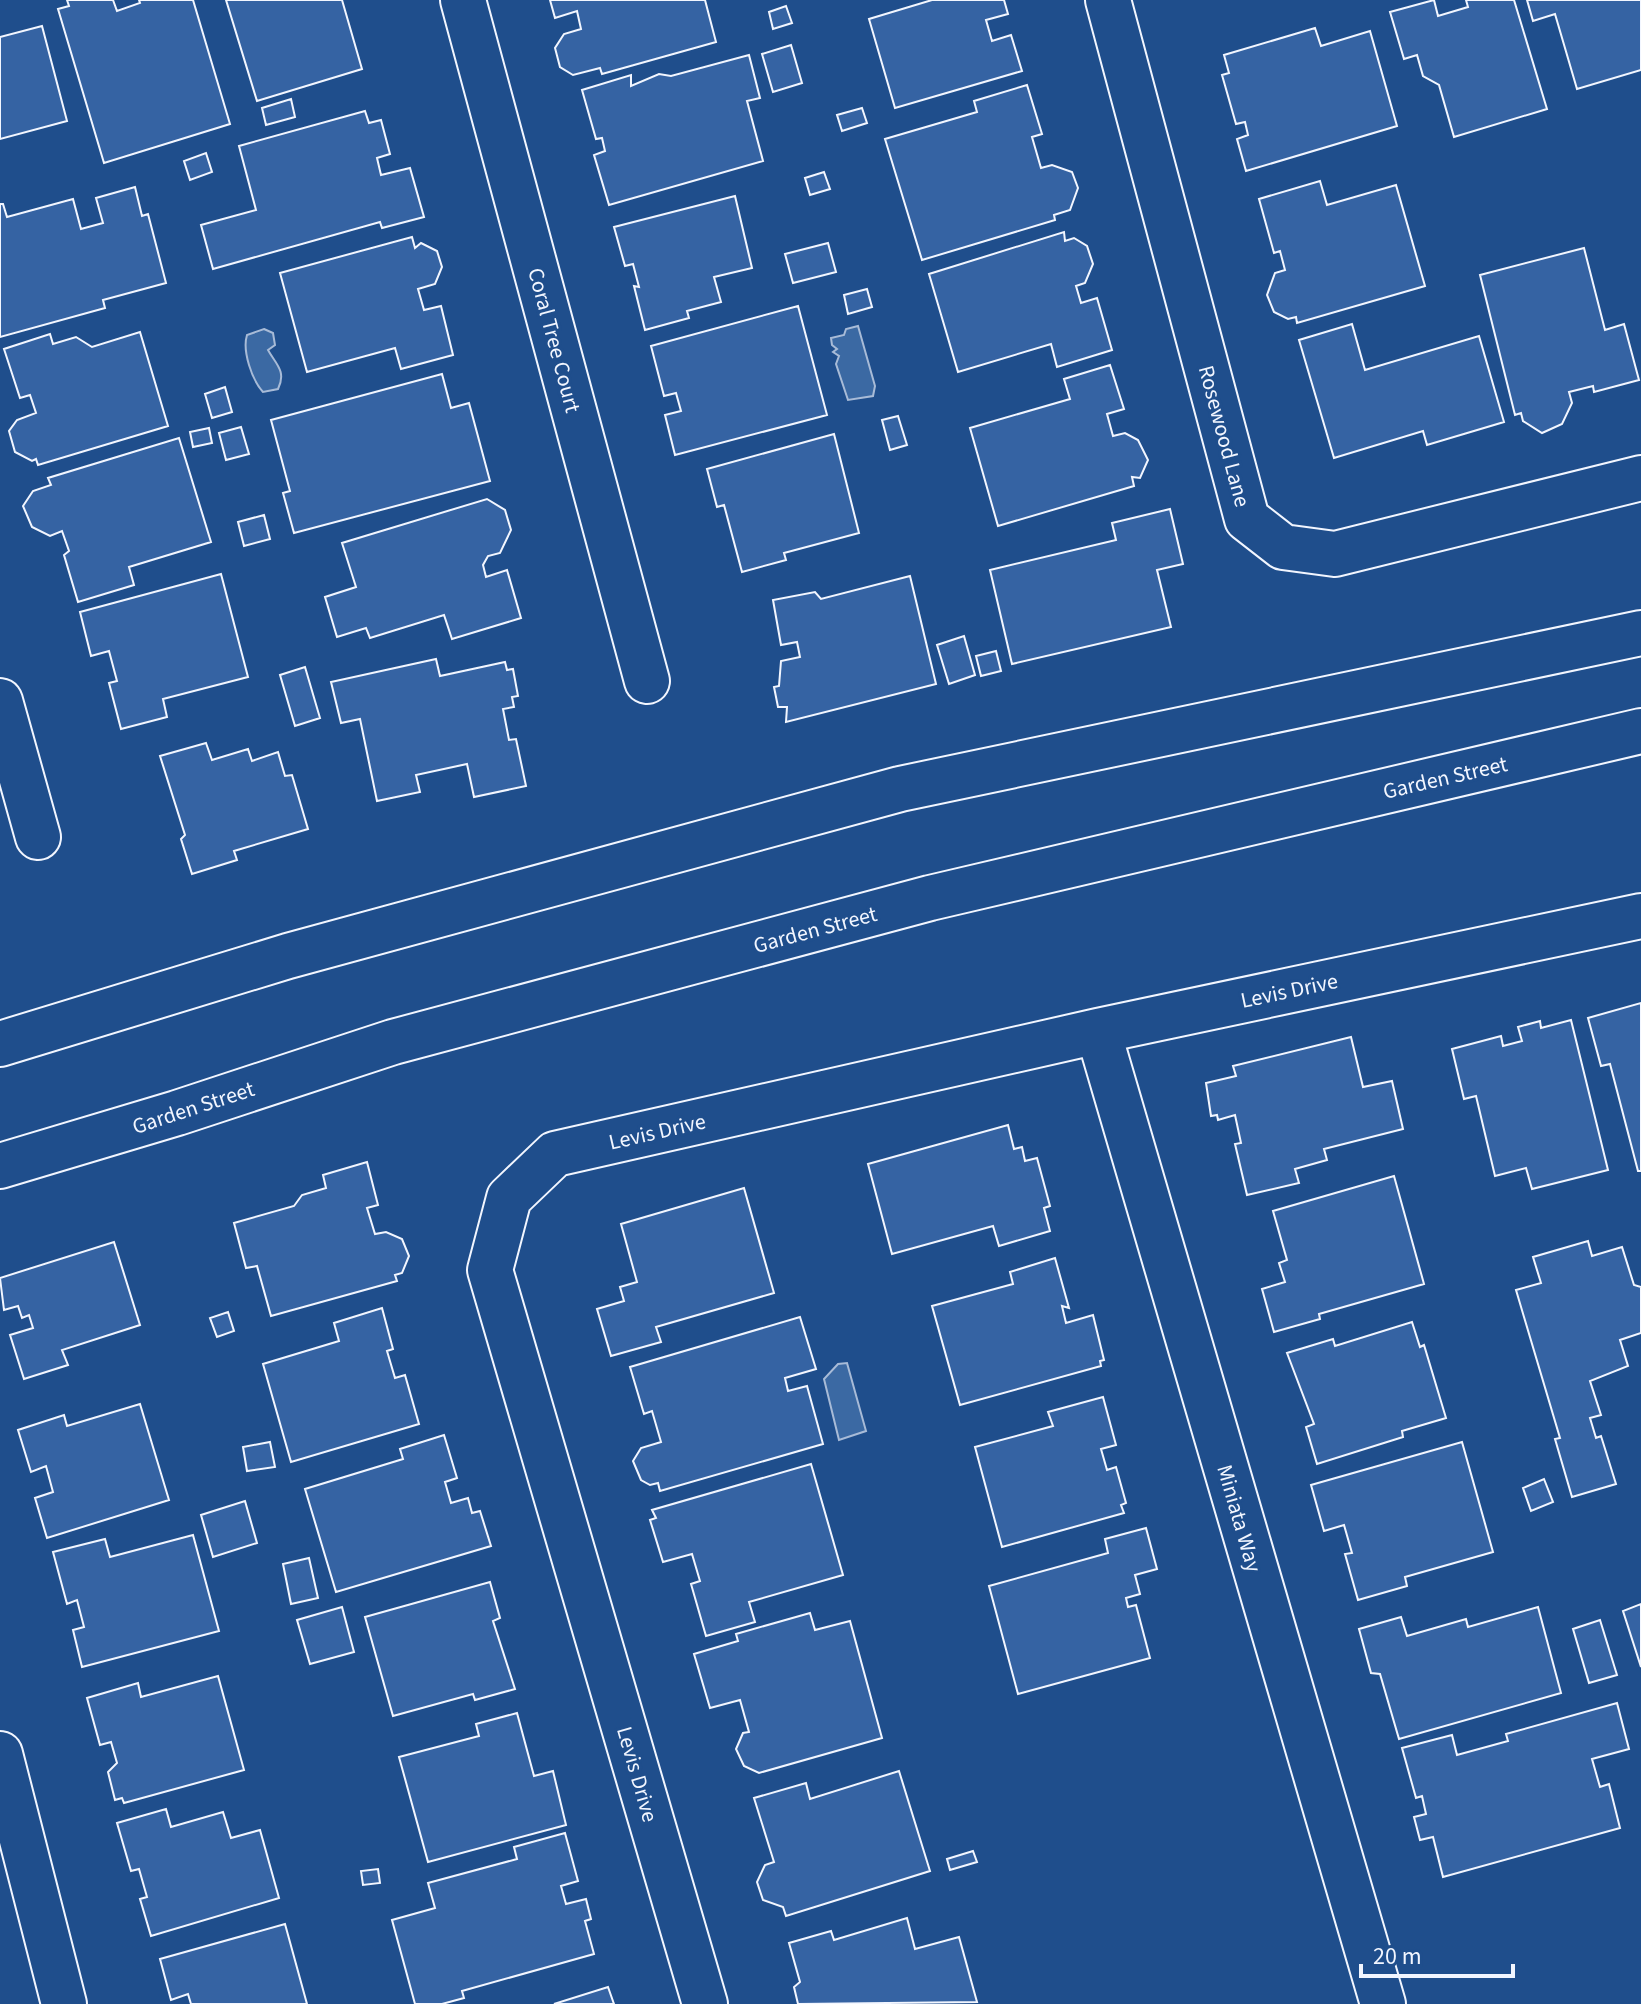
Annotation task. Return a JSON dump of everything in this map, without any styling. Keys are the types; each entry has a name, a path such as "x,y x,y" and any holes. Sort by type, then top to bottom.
{"street":[{"name":"Coral Tree Court","path":"463,0 647,681"},
{"name":"Rosewood Lane","path":"1108,0 1247,519 1283,547 1335,554 1641,478"},
{"path":"0,1044 288,956 900,789 1641,633"},
{"path":"0,701 38,837"},
{"name":"Garden Street","path":"0,1166 177,1113 393,1042 930,898 1641,731"},
{"name":"Levis Drive","path":"705,2004 490,1270 509,1198 555,1154 1098,1031 1641,916"},
{"name":"Miniata Way","path":"1098,1031 1383,2004"},
{"path":"0,1754 64,2004"}],"water":[{"path":"858,326 875,386 873,396 848,400 836,364 839,356 833,352 837,349 832,345 831,338 844,335 846,329"},
{"path":"264,329 273,333 275,345 268,350 281,377 278,389 263,392 249,365 246,342 247,335"},
{"path":"847,1363 866,1431 839,1440 824,1379 838,1364"}],"building":[{"path":"67,0 113,0 117,11 140,3 139,0 193,0 230,124 104,163 58,9 69,6"},
{"path":"226,0 342,0 362,69 257,101"},
{"path":"550,0 705,0 716,42 602,74 600,68 573,75 560,67 555,48 564,34 581,29 577,11 555,18"},
{"path":"932,0 1004,0 1008,14 986,20 992,41 1011,35 1022,71 895,108 869,19"},
{"path":"1434,0 1438,16 1468,7 1466,0 1514,0 1547,109 1454,137 1439,85 1423,76 1417,55 1404,59 1390,12"},
{"path":"1527,0 1641,0 1641,70 1577,89 1555,14 1533,21"},
{"path":"786,6 792,23 773,29 769,12"},
{"path":"42,26 67,121 0,139 0,37"},
{"path":"1315,28 1321,46 1370,31 1397,126 1246,171 1237,139 1248,135 1245,122 1236,124 1222,75 1229,73 1224,55"},
{"path":"791,45 802,83 773,92 762,54"},
{"path":"749,55 760,98 747,101 763,161 609,205 594,155 605,151 602,138 596,139 582,90 631,75 631,86 659,74 671,76"},
{"path":"1027,85 1042,134 1032,137 1041,168 1052,165 1072,172 1078,188 1070,210 1054,215 1055,220 922,260 885,139 977,112 974,101"},
{"path":"291,99 295,117 266,125 262,108"},
{"path":"862,108 867,123 842,131 837,115"},
{"path":"365,111 369,123 381,120 390,154 377,158 381,175 410,168 424,217 382,228 380,222 213,269 201,225 256,210 239,146"},
{"path":"206,153 212,172 190,180 184,161"},
{"path":"824,172 830,189 810,195 805,178"},
{"path":"1320,181 1327,205 1396,185 1425,286 1297,323 1296,317 1288,319 1274,312 1267,295 1275,273 1285,270 1280,251 1274,253 1259,199"},
{"path":"135,187 142,216 148,214 166,283 103,300 105,308 0,337 0,204 3,204 7,217 73,199 81,229 103,223 96,198"},
{"path":"735,196 752,268 714,277 721,302 687,311 689,318 645,330 634,286 639,287 633,264 625,266 614,227"},
{"path":"1064,232 1065,241 1074,238 1087,246 1093,264 1085,283 1076,286 1081,303 1097,298 1112,350 1057,367 1051,344 958,372 929,274"},
{"path":"412,237 415,248 421,243 437,251 442,267 435,284 418,289 424,310 441,306 453,355 401,369 395,348 307,372 280,273"},
{"path":"828,243 836,272 793,283 785,254"},
{"path":"1584,248 1605,330 1624,324 1639,380 1594,392 1593,386 1569,392 1572,403 1562,424 1542,433 1523,421 1521,413 1515,415 1480,275"},
{"path":"867,289 872,307 848,314 844,295"},
{"path":"798,306 827,415 675,455 665,415 681,411 676,393 664,396 651,346"},
{"path":"1352,324 1365,370 1479,336 1504,422 1427,445 1423,431 1334,458 1299,340"},
{"path":"140,332 168,426 38,465 36,459 32,461 15,452 9,431 17,420 36,413 30,395 20,398 4,349 50,334 53,344 76,337 92,347"},
{"path":"1110,365 1124,409 1107,414 1113,436 1125,433 1138,440 1148,460 1140,478 1132,477 1134,486 998,526 970,428 1070,399 1064,379"},
{"path":"442,374 451,408 469,403 490,481 294,533 283,493 290,491 271,420"},
{"path":"225,387 232,412 212,418 205,394"},
{"path":"898,416 907,445 890,450 882,420"},
{"path":"241,427 249,454 226,460 219,433"},
{"path":"209,428 212,443 193,447 190,432"},
{"path":"834,434 859,533 784,553 786,560 742,572 724,505 717,507 707,469"},
{"path":"179,438 211,542 129,567 134,585 78,602 64,555 69,551 62,531 50,536 32,527 23,506 33,491 51,485 48,478"},
{"path":"487,499 505,510 511,530 500,553 488,556 483,565 486,577 507,570 521,618 452,639 444,615 370,638 366,628 337,637 325,597 356,587 342,543"},
{"path":"1170,509 1183,564 1157,570 1171,627 1012,664 990,570 1116,540 1112,523"},
{"path":"264,515 270,539 244,546 238,522"},
{"path":"221,574 248,677 163,699 167,717 121,729 109,683 117,681 109,651 91,656 80,612"},
{"path":"910,576 936,684 786,722 787,707 778,707 774,687 779,686 781,661 800,657 797,642 781,645 773,600 815,592 821,599"},
{"path":"964,636 975,675 949,684 937,645"},
{"path":"996,651 1001,671 981,676 976,656"},
{"path":"436,659 440,676 505,662 507,670 513,669 518,696 512,697 514,707 503,709 509,740 516,739 526,786 474,797 467,764 416,775 420,792 377,801 360,719 341,723 331,682"},
{"path":"305,667 320,718 295,726 280,675"},
{"path":"206,743 212,760 248,749 252,761 278,752 285,776 292,775 308,829 234,851 237,860 192,874 181,839 185,835 160,756"},
{"path":"1641,1003 1641,1171 1638,1171 1610,1064 1601,1066 1588,1018"},
{"path":"1571,1020 1608,1170 1532,1189 1526,1168 1495,1176 1476,1096 1464,1099 1452,1049 1501,1036 1503,1046 1522,1041 1518,1027 1540,1021 1541,1028"},
{"path":"1351,1037 1363,1087 1392,1081 1403,1129 1324,1149 1327,1160 1295,1169 1299,1183 1247,1195 1235,1144 1241,1143 1235,1115 1218,1120 1217,1115 1211,1116 1206,1083 1236,1076 1233,1066"},
{"path":"1008,1125 1014,1149 1022,1147 1025,1161 1037,1158 1050,1206 1044,1208 1050,1231 999,1246 993,1226 892,1254 868,1164"},
{"path":"367,1162 378,1205 367,1208 375,1234 386,1232 402,1239 409,1256 402,1273 395,1275 397,1281 271,1316 257,1266 246,1268 234,1223 294,1206 302,1195 326,1188 323,1175"},
{"path":"1394,1176 1424,1284 1319,1314 1320,1319 1274,1332 1262,1289 1285,1282 1279,1263 1287,1260 1273,1211"},
{"path":"744,1188 774,1293 656,1327 661,1342 611,1356 597,1309 624,1301 620,1287 637,1282 621,1224"},
{"path":"1588,1241 1592,1256 1622,1247 1634,1285 1641,1287 1641,1333 1620,1340 1628,1366 1590,1381 1601,1415 1590,1418 1596,1438 1601,1436 1616,1484 1572,1497 1555,1439 1560,1438 1516,1290 1541,1283 1533,1257"},
{"path":"114,1242 140,1325 62,1350 68,1365 24,1379 10,1335 33,1328 29,1315 22,1318 18,1306 4,1310 0,1278"},
{"path":"1055,1258 1069,1308 1062,1306 1066,1323 1093,1315 1104,1360 1100,1361 1101,1366 960,1405 932,1306 1013,1284 1010,1272"},
{"path":"382,1308 393,1349 387,1351 395,1378 405,1375 419,1424 291,1462 263,1364 339,1341 334,1323"},
{"path":"228,1312 234,1331 217,1337 210,1318"},
{"path":"800,1317 816,1369 785,1378 788,1391 807,1386 823,1444 660,1491 658,1483 650,1485 641,1480 633,1461 641,1448 661,1442 652,1411 644,1414 630,1367"},
{"path":"1412,1322 1420,1347 1424,1345 1446,1418 1402,1431 1403,1437 1317,1464 1306,1427 1314,1424 1287,1353 1333,1339 1335,1346"},
{"path":"1103,1397 1116,1445 1101,1449 1107,1470 1116,1467 1126,1503 1121,1505 1124,1513 1002,1547 975,1447 1053,1426 1048,1412"},
{"path":"140,1404 169,1500 47,1538 35,1498 53,1492 46,1466 31,1472 18,1430 64,1415 67,1426"},
{"path":"444,1435 457,1478 445,1482 451,1503 468,1498 472,1513 480,1511 491,1546 336,1592 305,1489 403,1459 400,1449"},
{"path":"270,1442 275,1467 247,1471 243,1447"},
{"path":"1462,1442 1493,1552 1405,1577 1407,1586 1358,1600 1345,1554 1352,1553 1344,1525 1324,1531 1311,1485"},
{"path":"811,1464 843,1575 749,1602 755,1622 706,1636 691,1584 700,1581 692,1554 663,1562 650,1520 656,1518 652,1510"},
{"path":"1544,1479 1553,1502 1531,1511 1523,1488"},
{"path":"245,1501 257,1543 213,1557 201,1515"},
{"path":"1146,1528 1157,1569 1135,1575 1140,1594 1126,1598 1128,1607 1136,1605 1150,1658 1018,1694 989,1586 1108,1553 1105,1539"},
{"path":"193,1535 219,1631 82,1667 73,1630 84,1627 77,1600 67,1604 53,1552 105,1539 110,1557"},
{"path":"309,1558 318,1598 291,1604 283,1564"},
{"path":"490,1582 500,1618 493,1621 515,1689 475,1700 473,1694 393,1716 365,1617"},
{"path":"1641,1604 1641,1667 1623,1611"},
{"path":"342,1607 354,1652 310,1664 297,1620"},
{"path":"1538,1607 1561,1693 1399,1739 1380,1674 1371,1673 1359,1629 1401,1617 1407,1636 1466,1619 1468,1627"},
{"path":"810,1613 815,1630 850,1621 882,1738 759,1773 744,1766 736,1749 743,1733 749,1732 740,1700 710,1708 694,1654 738,1641 736,1634"},
{"path":"1600,1620 1617,1675 1589,1683 1573,1629"},
{"path":"218,1676 244,1770 124,1803 122,1798 115,1800 108,1772 117,1763 111,1742 100,1745 87,1698 138,1683 141,1697"},
{"path":"1617,1703 1629,1749 1592,1759 1600,1787 1609,1784 1620,1828 1443,1877 1433,1837 1420,1840 1414,1817 1426,1814 1422,1796 1416,1798 1402,1748 1452,1735 1457,1755 1508,1741 1506,1734"},
{"path":"517,1713 534,1776 553,1771 566,1825 428,1862 399,1757 479,1736 476,1724"},
{"path":"899,1771 930,1871 786,1916 783,1907 763,1900 757,1882 765,1865 774,1862 754,1798 806,1783 810,1799"},
{"path":"166,1809 171,1827 223,1812 231,1838 260,1830 279,1898 151,1936 140,1899 147,1897 139,1869 131,1871 117,1823"},
{"path":"565,1833 578,1881 561,1886 566,1904 586,1899 591,1919 585,1921 594,1954 462,1991 464,1998 442,2004 415,2004 392,1920 435,1908 428,1883 517,1859 514,1847"},
{"path":"973,1851 977,1862 950,1870 947,1859"},
{"path":"378,1869 380,1883 363,1885 361,1871"},
{"path":"907,1918 915,1949 959,1937 977,2002 798,2004 794,1987 800,1982 789,1943 831,1931 834,1940"},
{"path":"285,1924 307,2004 191,2004 188,1994 171,2000 160,1959"},
{"path":"608,1987 614,2004 554,2004"}]}
